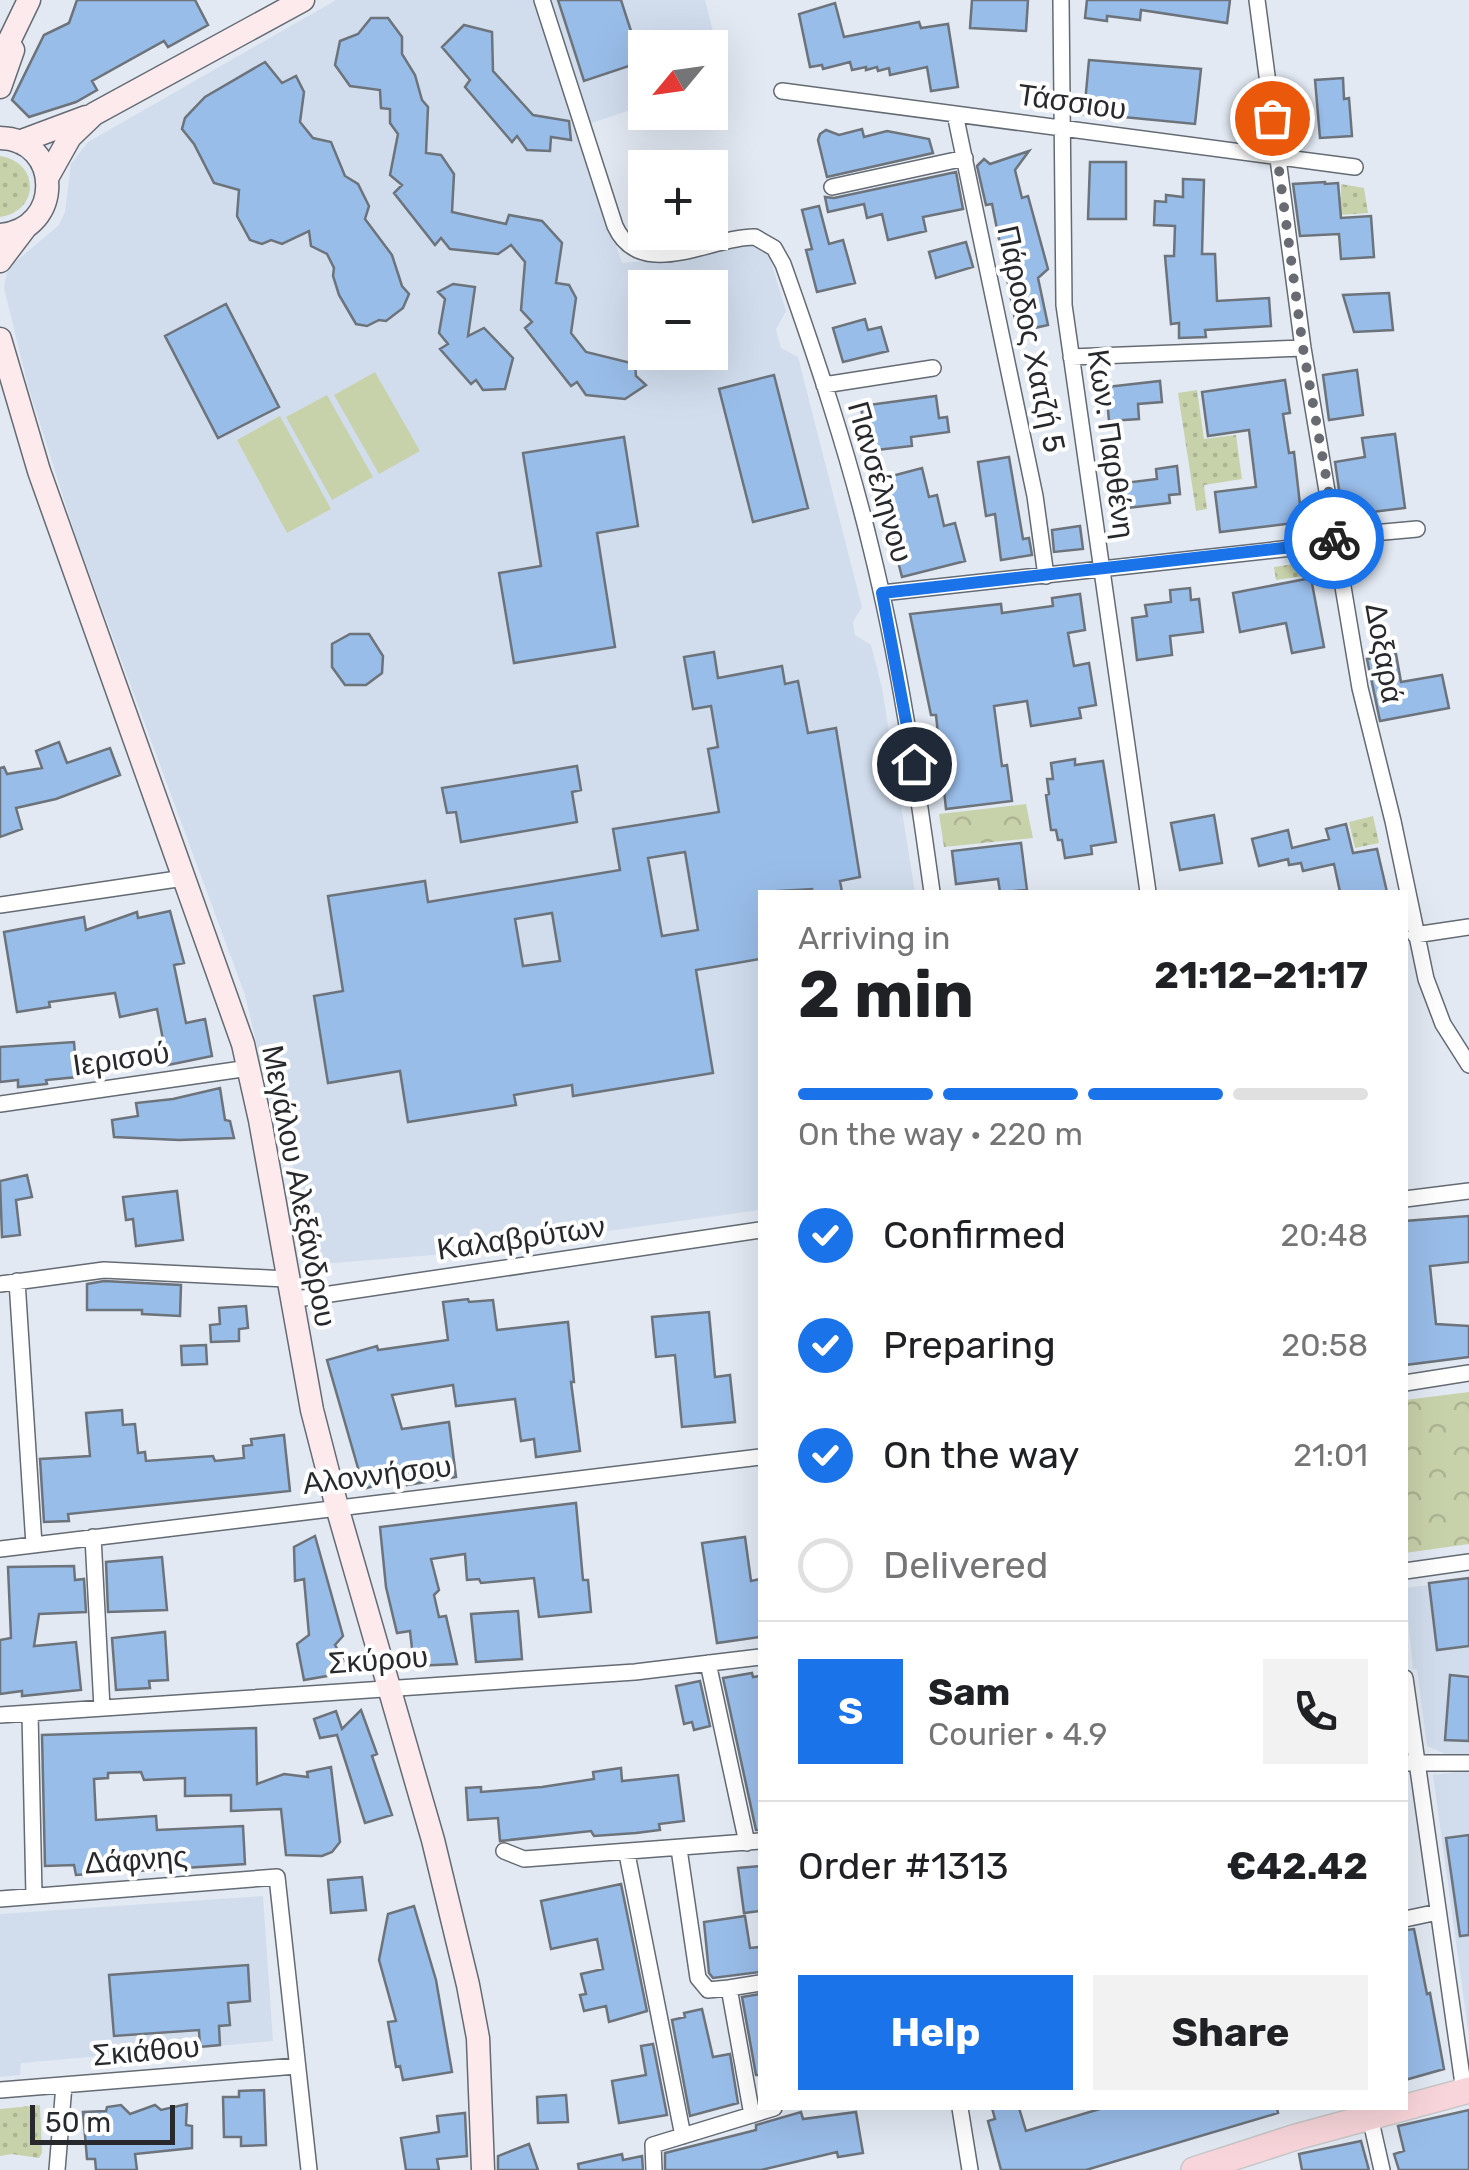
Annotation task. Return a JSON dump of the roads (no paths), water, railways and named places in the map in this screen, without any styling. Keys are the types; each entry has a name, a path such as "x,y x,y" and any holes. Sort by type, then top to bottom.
{"main road":[{"path":"0,60 30,0"},
{"path":"0,261 42,210 47,178 70,137 94,114 303,0"},
{"path":"0,87 12,55 14,36"},
{"path":"7,133 94,114"},
{"path":"7,133 35,153 47,178"},
{"path":"0,235 27,226"},
{"name":"Μεγάλου Αλεξάνδρου","path":"0,340 39,471 249,1068 312,1410 336,1507 433,1840 471,2001 480,2061 483,2170"},
{"path":"1408,2107 1467,2091"},
{"path":"1194,2170 1399,2110"}],"street":[{"name":"Πανσέληνου","path":"542,0 615,226 624,242 641,251 663,254 746,237 769,244 783,264 860,504 882,593 932,890"},
{"name":"Κων. Παρθένη","path":"1061,0 1064,294 1148,890"},
{"name":"Δοξαρά","path":"1257,0 1303,348 1360,688 1406,890"},
{"name":"Τάσσιου","path":"782,90 1355,167"},
{"name":"Πάροδος Χατζή 5","path":"955,114 1035,496 1046,576"},
{"path":"832,187 965,158"},
{"path":"1071,357 1303,348"},
{"path":"824,385 933,368"},
{"path":"882,593 1301,546 1417,528"},
{"path":"0,905 184,878"},
{"name":"Δοξαρά","path":"1408,899 1434,1006 1469,1065"},
{"path":"1415,935 1469,927"},
{"name":"Ιερισού","path":"0,1104 249,1068"},
{"path":"1408,1199 1469,1191"},
{"name":"Καλαβρύτων","path":"0,1284 104,1270 289,1289 758,1230"},
{"path":"17,1282 34,1544"},
{"path":"1408,1383 1469,1374"},
{"name":"Αλοννήσου","path":"0,1549 758,1457"},
{"path":"93,1537 102,1708"},
{"path":"1408,1571 1469,1562"},
{"name":"Σκύρου","path":"0,1714 581,1676 758,1657"},
{"path":"504,1851 524,1859 753,1842 708,1663"},
{"path":"30,1713 34,1896"},
{"path":"1408,1720 1411,1763 1467,2091"},
{"path":"1411,1763 1469,1763"},
{"path":"679,1849 698,1978 708,1990 758,1983"},
{"path":"627,1854 683,2136"},
{"name":"Δάφνης","path":"0,1899 277,1878 296,2066"},
{"path":"1408,1919 1438,1912"},
{"path":"729,1988 752,2115"},
{"path":"296,2066 309,2170"},
{"name":"Σκιάθου","path":"0,2090 296,2066"},
{"path":"58,2170 64,2085"},
{"path":"654,2170 651,2148 768,2110"},
{"path":"960,2110 970,2170"},
{"path":"1370,2118 1382,2170"}]}
